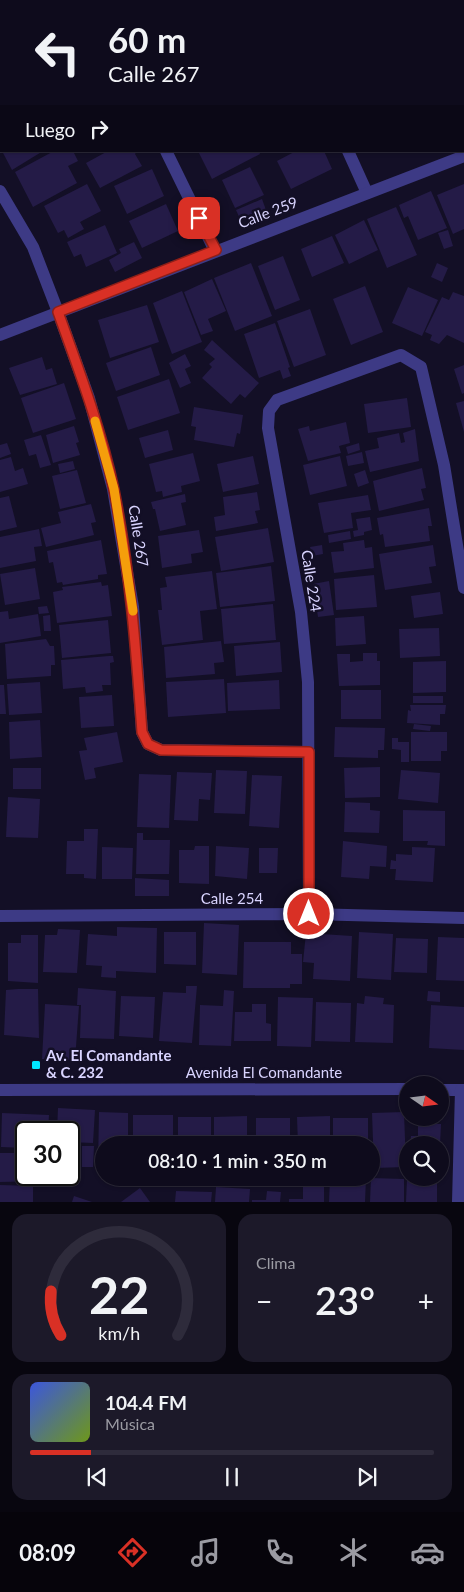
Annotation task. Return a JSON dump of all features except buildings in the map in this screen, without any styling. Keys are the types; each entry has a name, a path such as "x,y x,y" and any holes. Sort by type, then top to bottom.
{"street":[{"path":"167,152 216,250"},
{"path":"348,152 367,193"},
{"name":"Calle 259","path":"0,334 464,156"},
{"name":"Calle 267","path":"0,191 33,247 58,312 89,398 114,489 133,607 142,732 148,744 161,750 309,752"},
{"name":"Calle 224","path":"309,914 308,682 300,612 268,428 269,411 277,400 401,355 422,367 444,465 464,588"},
{"name":"Calle 254","path":"0,916 309,914 464,918"},
{"name":"Avenida El Comandante","path":"0,1090 399,1089"},
{"path":"449,1090 463,1090 458,1202"}],"slow traffic":[{"path":"95,421 114,489 133,611"}],"place":[{"name":"Av. El Comandante & C. 232","path":"36,1065"}],"route":[{"path":"199,218 216,250 142,281 58,312 89,398 114,489 133,607 142,732 148,744 161,750 309,752 309,914"}]}
